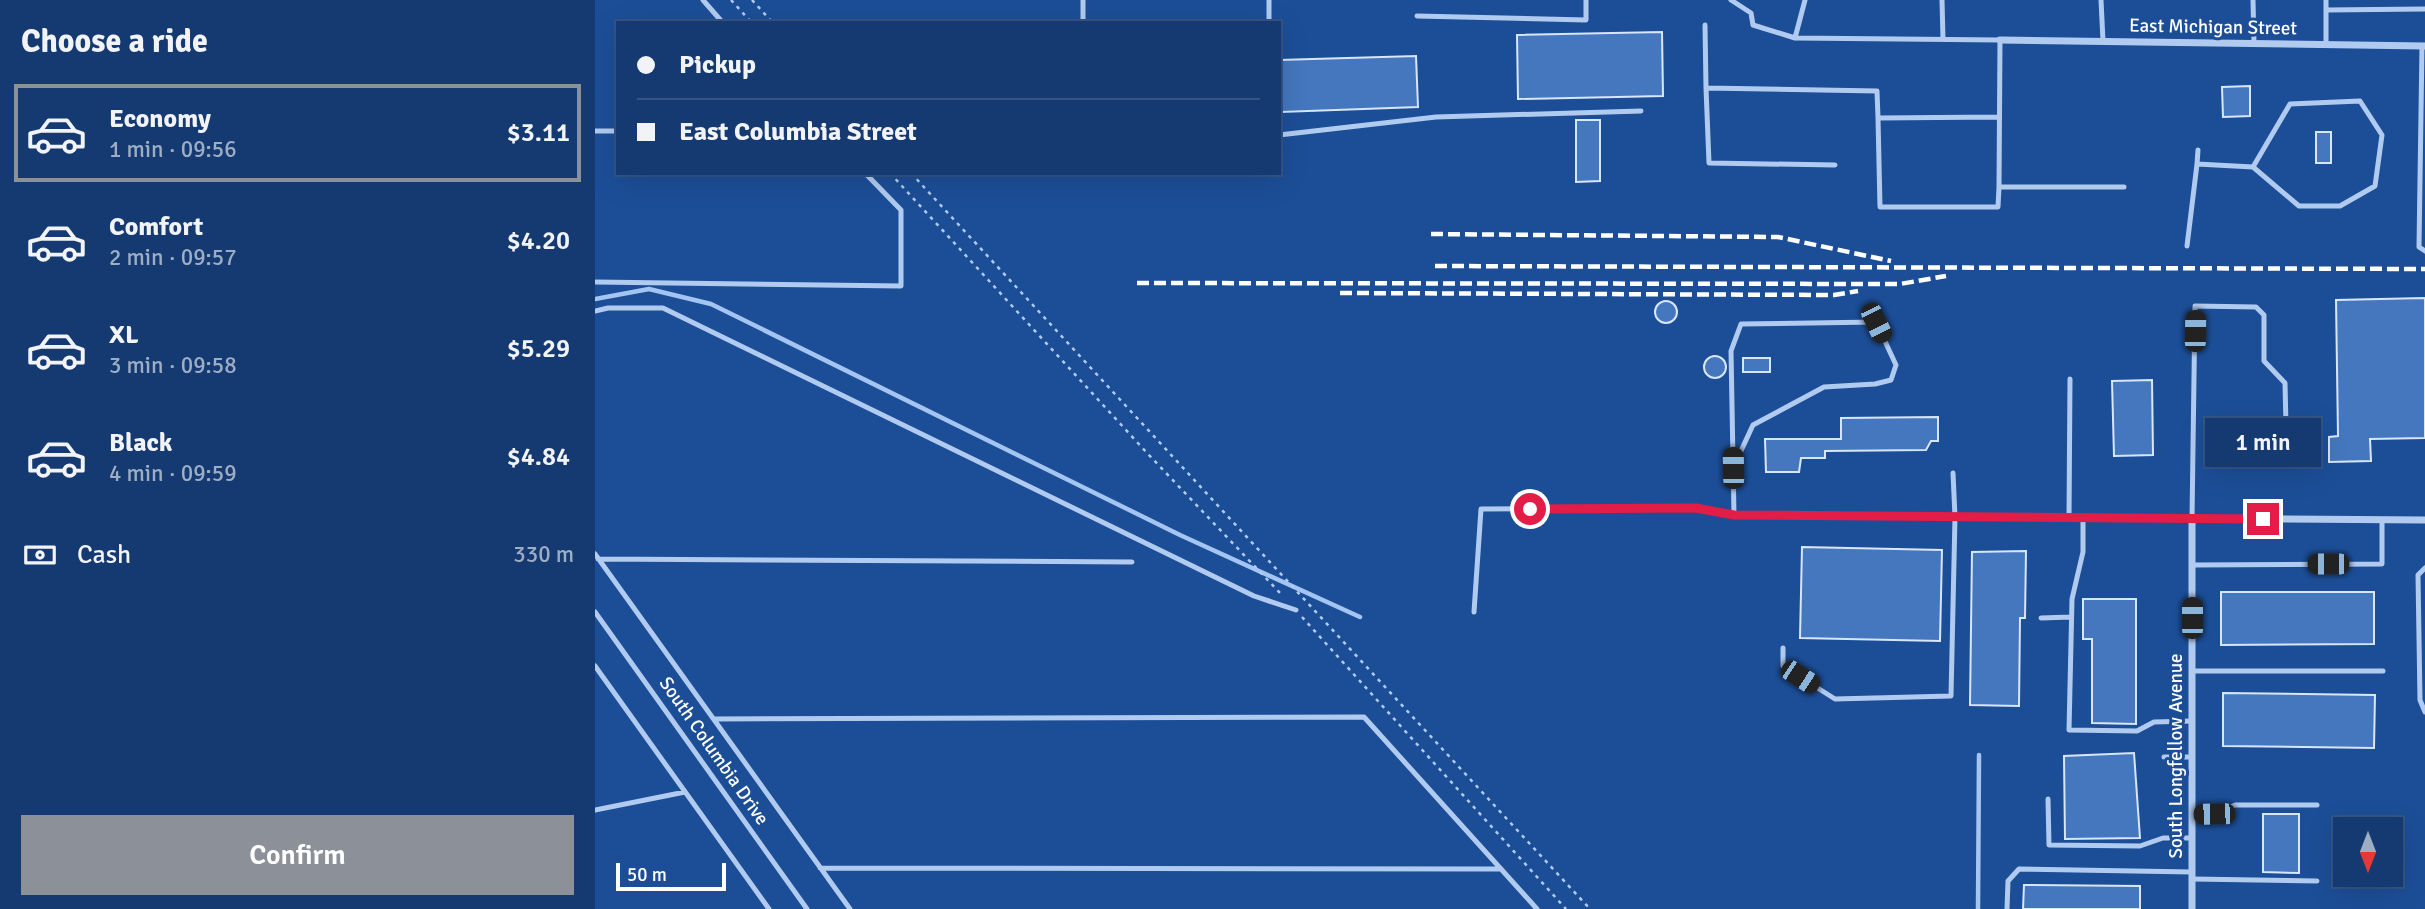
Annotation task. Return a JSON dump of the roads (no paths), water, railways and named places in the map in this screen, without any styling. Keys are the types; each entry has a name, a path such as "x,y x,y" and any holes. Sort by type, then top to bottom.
{"street":[{"name":"East Michigan Street","path":"2000,40 2423,46"},
{"path":"1734,515 2425,520"},
{"name":"South Longfellow Avenue","path":"2192,519 2192,909"}],"lane":[{"path":"702,0 721,21"},
{"path":"1083,0 1083,21"},
{"path":"1269,0 1269,21"},
{"path":"1417,16 1586,20 1586,0"},
{"path":"1706,88 1877,91 1881,207 1998,207 2000,40 1795,38 1753,25 1751,13 1731,0"},
{"path":"1795,38 1805,0"},
{"path":"1942,0 1943,39"},
{"path":"2101,0 2103,41"},
{"path":"2253,0 2254,44"},
{"path":"2326,0 2326,45"},
{"path":"2326,9 2425,9"},
{"path":"1705,25 1709,163 1835,166"},
{"path":"2423,46 2419,247 2425,251"},
{"path":"2197,164 2253,167 2299,206 2340,206 2375,186 2382,135 2360,101 2290,104 2253,167"},
{"path":"1281,135 1436,117 1641,111"},
{"path":"1878,118 1999,117"},
{"path":"595,131 616,131"},
{"path":"2187,246 2198,150"},
{"path":"595,282 901,286 901,210 867,175"},
{"path":"1999,187 2124,187"},
{"path":"2192,519 2195,306 2256,307 2264,315 2264,361 2285,383 2286,427"},
{"path":"595,311 608,308 663,308 1254,596 1296,610"},
{"path":"1474,612 1481,509 1696,508 1734,515 1733,468 1731,351 1741,324 1876,323 1896,365 1891,380 1875,384 1824,387 1753,425 1733,468"},
{"path":"2069,518 2070,379"},
{"path":"1783,648 1783,666 1835,699 1951,695 1955,517 1953,473"},
{"path":"2083,518 2083,552 2072,599 2069,730 2137,731 2154,722 2192,721"},
{"path":"2192,565 2382,564 2382,520"},
{"path":"597,556 1132,562"},
{"path":"597,556 850,909"},
{"path":"2425,568 2418,575 2420,700 2425,712"},
{"name":"South Columbia Drive","path":"595,612 807,909"},
{"path":"2041,618 2071,617"},
{"path":"595,666 769,909"},
{"path":"2192,671 2383,671"},
{"path":"714,719 1364,718 1537,909"},
{"path":"2164,757 2192,757"},
{"path":"595,810 685,792"},
{"path":"2047,799 2049,845 2140,846 2163,838 2192,838"},
{"path":"2192,814 2214,814 2235,805 2317,805"},
{"path":"820,868 1501,869"},
{"path":"2007,909 2008,881 2019,869 2317,881"}],"waterway":[{"path":"595,299 649,289 711,304 1180,535 1360,617"},
{"path":"1978,909 1979,755"}],"railway":[{"path":"1431,234 1778,237 1891,261"},
{"path":"1435,266 2425,269"},
{"path":"1137,283 1900,284 1946,276"},
{"path":"1340,293 1834,295 1858,291"}]}
